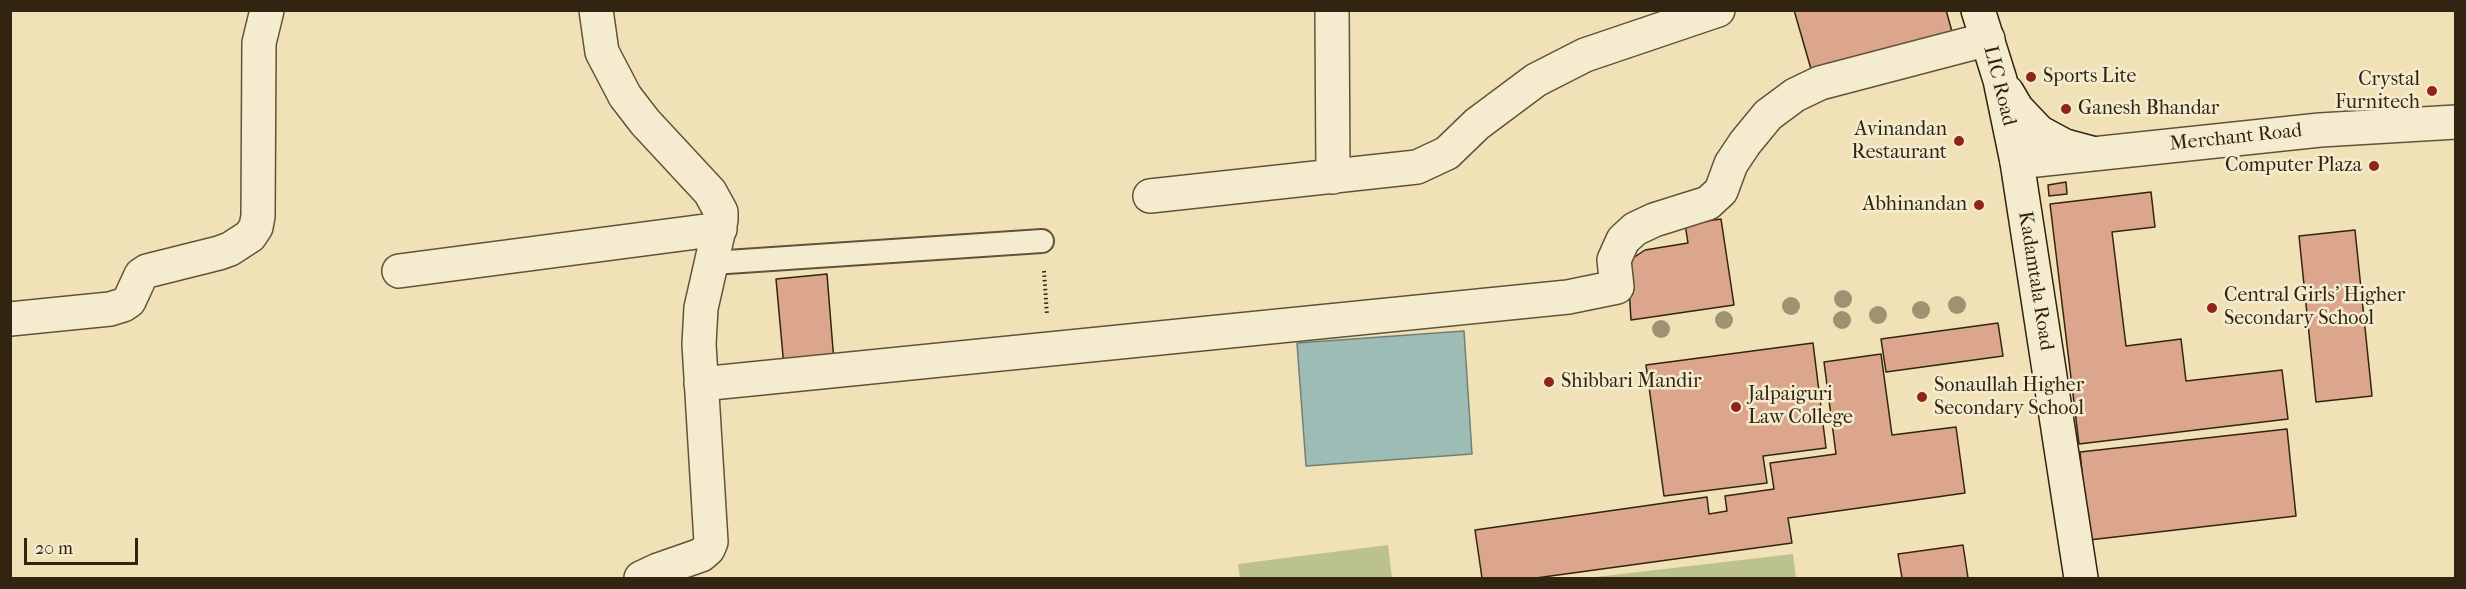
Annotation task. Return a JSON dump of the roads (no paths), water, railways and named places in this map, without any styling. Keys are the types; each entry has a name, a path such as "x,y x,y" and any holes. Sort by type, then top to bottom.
{"street":[{"path":"10,319 110,309 123,305 129,301 141,275 147,271 219,253 250,236 256,227 258,216 259,43 267,10"},
{"path":"596,10 602,52 625,96 645,122 711,192 721,212 720,229 701,308 699,344 711,542 708,549 684,570 641,579"},
{"path":"1332,10 1333,177"},
{"path":"1150,196 1417,167 1447,153 1477,124 1536,80 1585,55 1718,10"},
{"path":"701,384 1568,297 1617,287 1614,260 1623,240 1635,229 1653,220 1708,203 1721,191 1731,164 1745,143 1768,115 1795,95 1820,83 1983,25"},
{"name":"LIC Road","path":"1983,25 2000,80 2017,162"},
{"path":"2000,80 2017,108 2038,132 2065,146 2091,153"},
{"name":"Merchant Road","path":"2017,162 2320,130 2456,122"},
{"name":"Kadamtala Road","path":"2017,162 2081,579"},
{"path":"399,271 720,229"}],"lane":[{"path":"712,263 1041,241"}],"water":[{"path":"1464,331 1472,454 1306,466 1297,343"}],"place":[{"name":"Sports Lite","path":"2031,77"},
{"name":"Crystal Furnitech","path":"2432,91"},
{"name":"Ganesh Bhandar","path":"2066,109"},
{"name":"Avinandan Restaurant","path":"1959,141"},
{"name":"Computer Plaza","path":"2374,166"},
{"name":"Abhinandan","path":"1979,205"},
{"name":"Central Girls' Higher Secondary School","path":"2212,308"},
{"name":"Shibbari Mandir","path":"1549,382"},
{"name":"Sonaullah Higher Secondary School","path":"1922,397"},
{"name":"Jalpaiguri Law College","path":"1736,407"}]}
